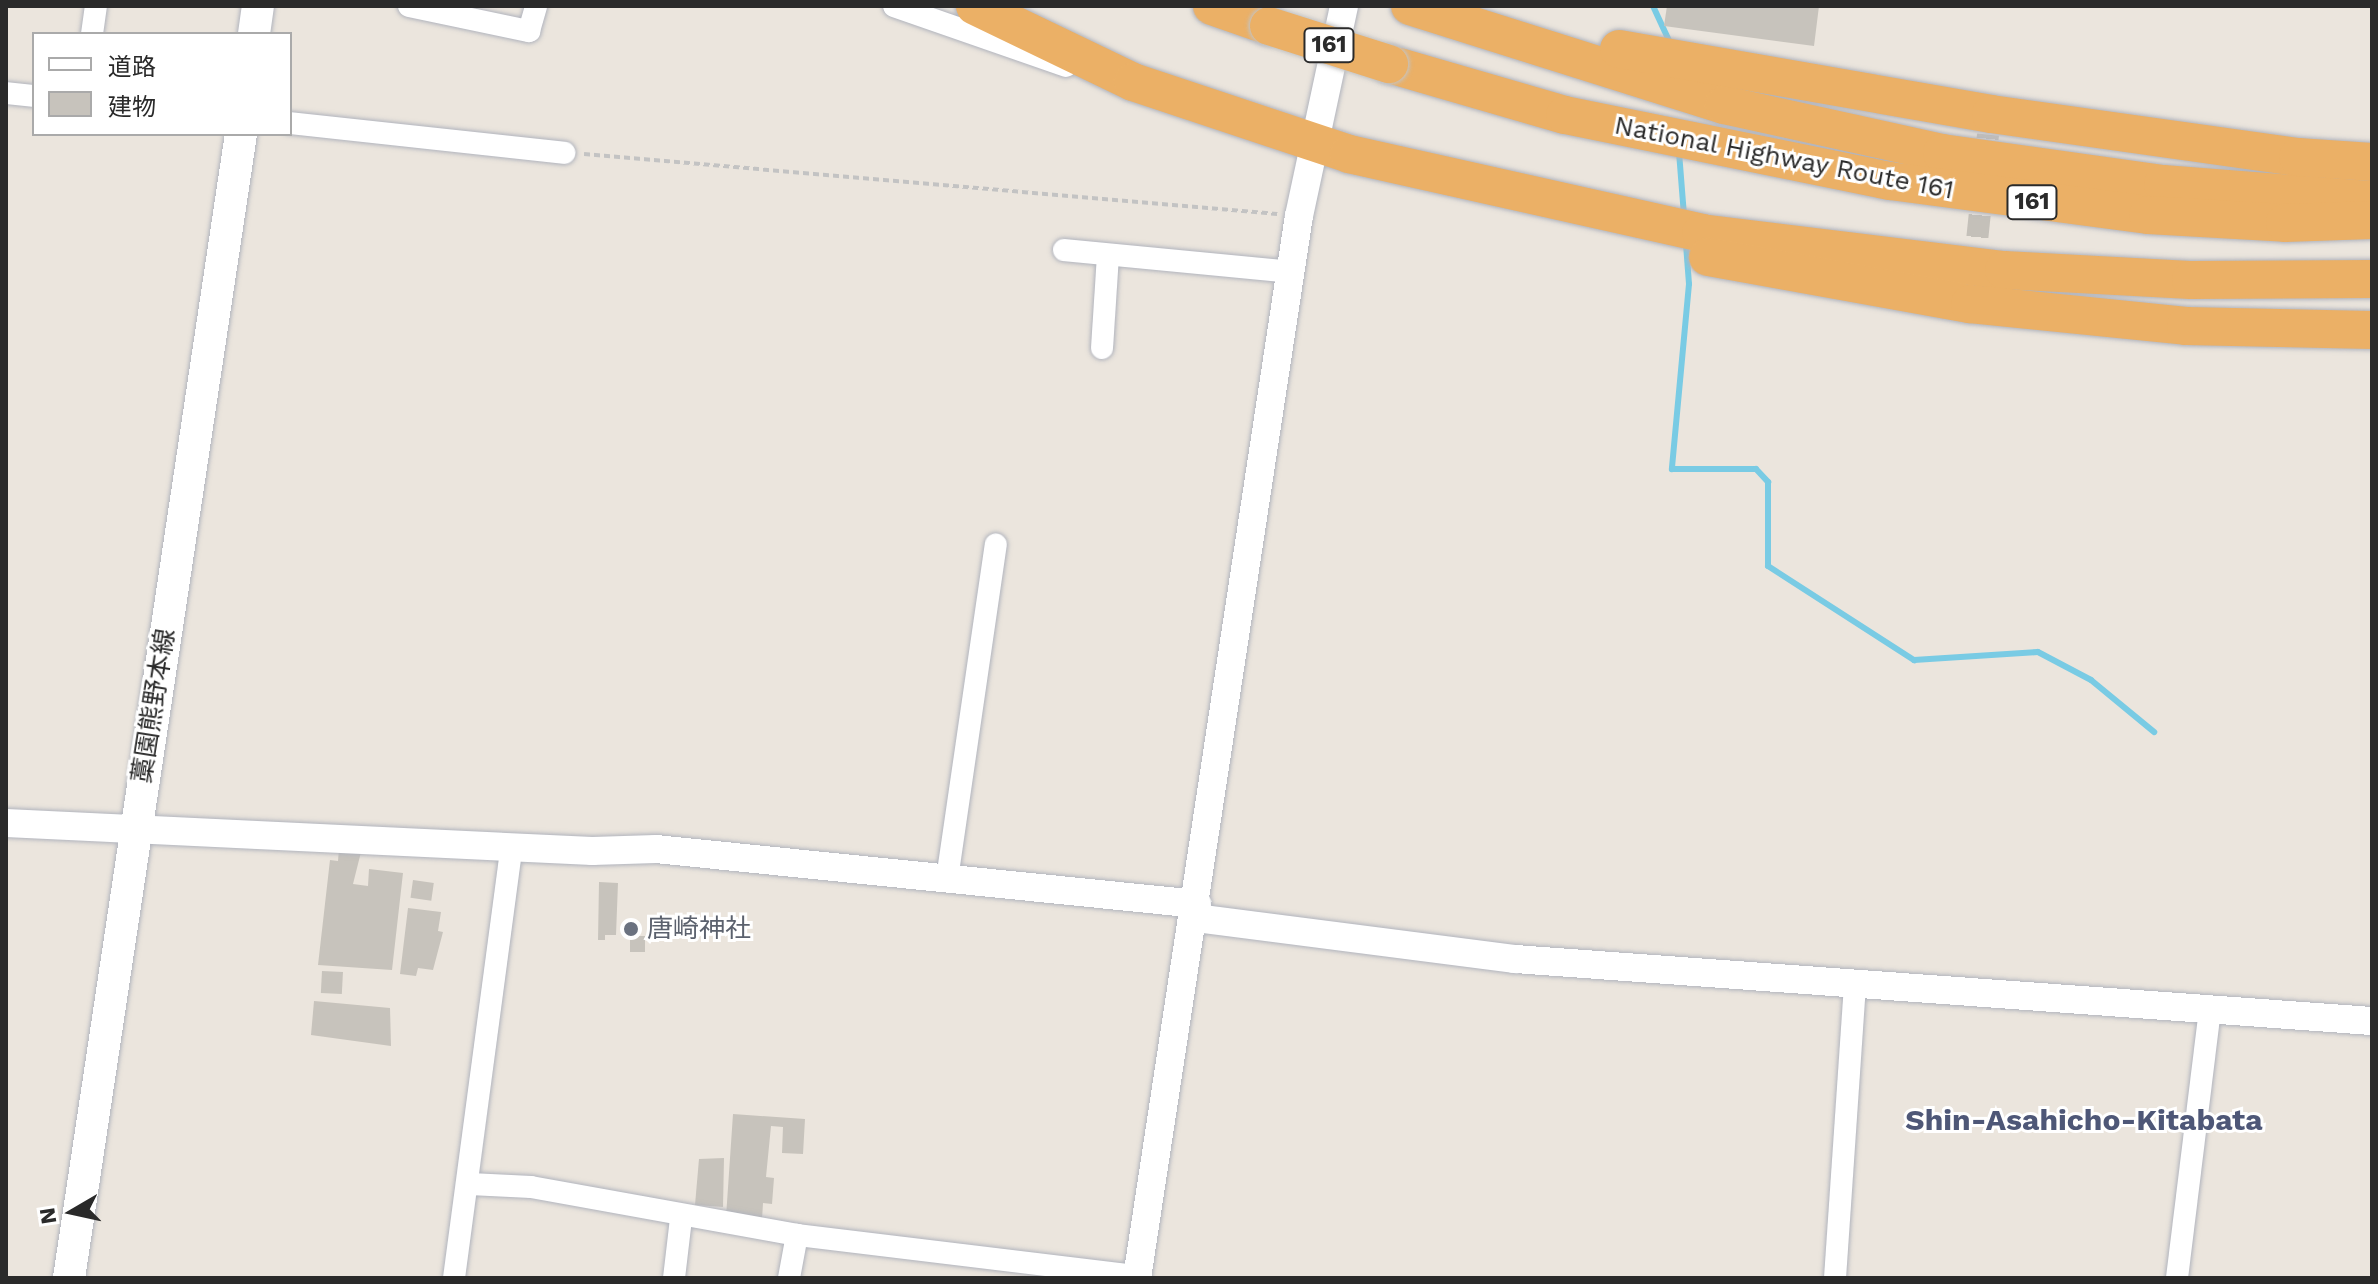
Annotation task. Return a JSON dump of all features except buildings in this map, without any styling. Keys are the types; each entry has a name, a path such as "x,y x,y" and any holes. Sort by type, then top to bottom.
{"highway":[{"path":"975,6 1133,82 1319,141 1349,154 1520,196 1535,220 1688,241 1972,287 2186,326 2372,330"},
{"name":"National Highway Route 161","path":"1212,6 1389,64 1565,115 1679,141 2055,205 2285,223 2372,220"},
{"path":"1410,6 1493,30 1673,74 1942,153 2163,184 2372,200"},
{"path":"1673,74 1990,124 2372,162"},
{"path":"1688,241 2004,270 2191,280 2372,279"}],"main road":[{"path":"254,32 258,6"},
{"name":"藁園熊野本線","path":"69,1278 241,136"}],"street":[{"path":"92,32 96,6"},
{"path":"409,6 529,31 536,6"},
{"path":"894,6 1057,64 1133,82"},
{"path":"470,1184 531,1187 681,1218 1137,1277 1196,911 1299,216 1319,141 1344,6"},
{"path":"6,93 32,96"},
{"path":"292,123 564,153"},
{"path":"1064,250 1292,272"},
{"path":"1102,348 1108,255"},
{"path":"947,879 996,545"},
{"path":"6,823 512,846 656,849 947,879 1196,911 1515,959 2372,1021"},
{"path":"454,1278 470,1184 512,846"},
{"path":"1835,1278 1855,985"},
{"path":"2177,1278 2210,1008"},
{"path":"674,1278 681,1218"},
{"path":"789,1278 797,1235"}],"path":[{"path":"564,153 1299,216"}],"waterway":[{"path":"1653,6 1671,45"},
{"path":"1679,152 1684,216"},
{"path":"1686,244 1689,284 1672,469 1756,469 1768,482 1768,566 1914,660 2038,652 2091,680 2154,732"}],"tunnel":[{"path":"1974,270 1988,135"}],"place":[{"name":"唐崎神社","path":"631,929"}],"district":[{"name":"Shin-Asahicho-Kitabata","path":"2084,1120"}]}
